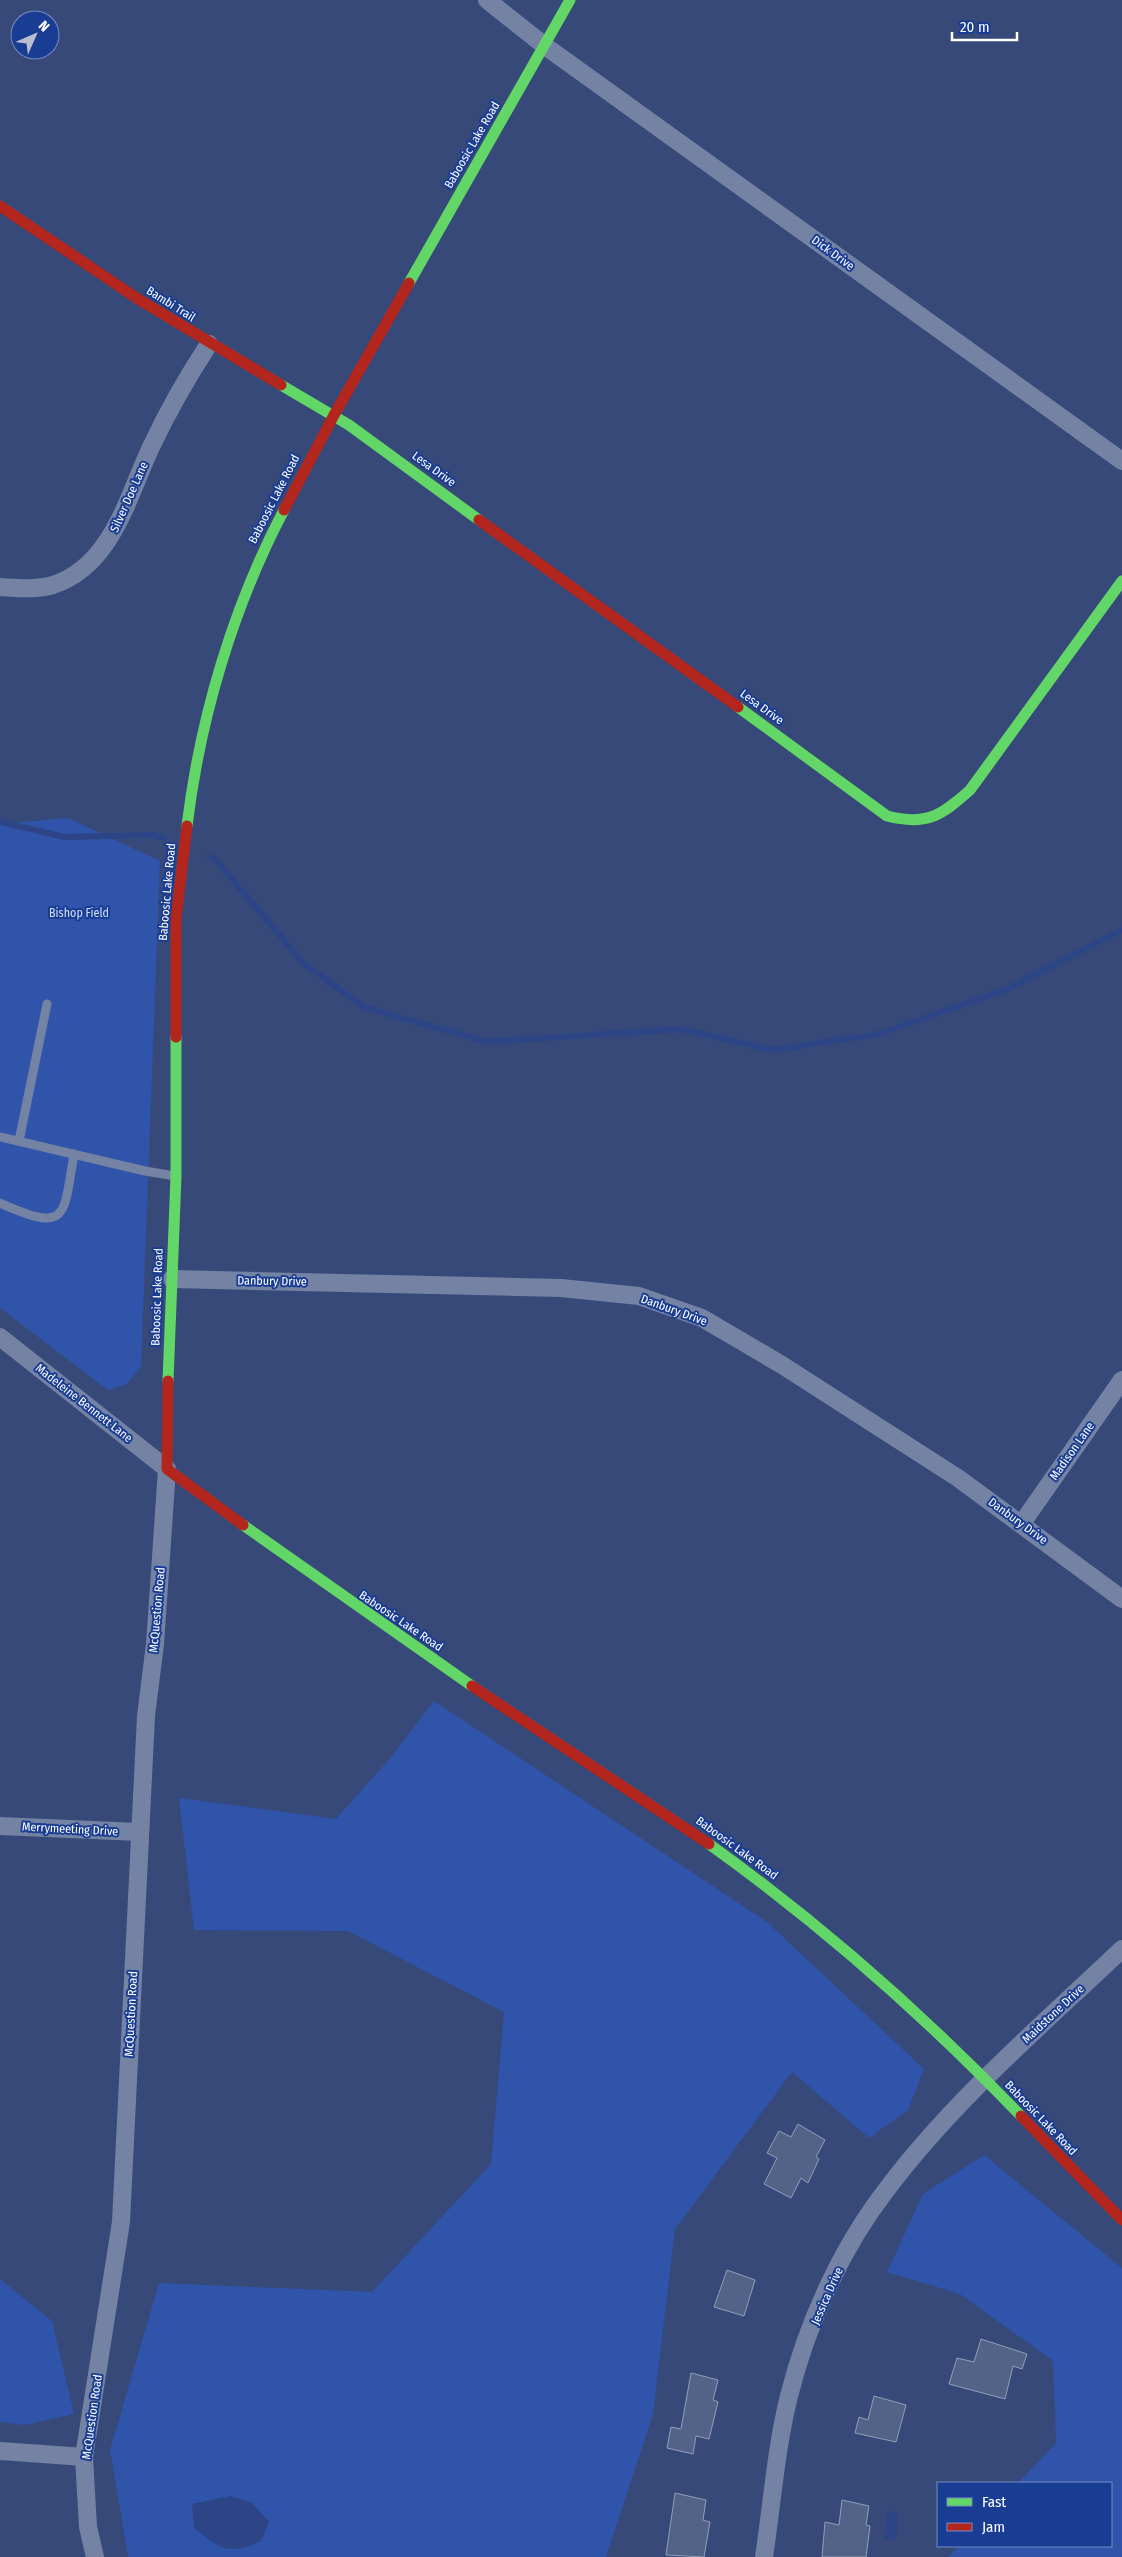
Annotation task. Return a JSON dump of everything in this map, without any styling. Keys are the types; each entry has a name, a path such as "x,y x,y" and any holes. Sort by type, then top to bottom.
{"street":[{"name":"Dick Drive","path":"487,0 545,46 1122,461"},
{"name":"Baboosic Lake Road","path":"570,0 334,415 264,548 229,640 206,724 188,823 176,918 176,1176 168,1372 167,1469 282,1556 353,1606 590,1763 774,1892 833,1938 904,2001 984,2079 1122,2220"},
{"name":"Bambi Trail","path":"0,206 95,272 209,344 334,415"},
{"name":"Silver Doe Lane","path":"0,587 28,589 53,585 76,574 95,558 110,538 152,445 209,344"},
{"name":"Lesa Drive","path":"334,415 533,557 887,816 906,822 923,822 940,816 970,790 1122,581"},
{"name":"Danbury Drive","path":"172,1278 561,1288 638,1296 702,1318 880,1426 1022,1523 1122,1599"},
{"name":"Madeleine Bennett Lane","path":"0,1337 167,1469"},
{"name":"Madison Lane","path":"1022,1523 1122,1380"},
{"name":"McQuestion Road","path":"94,2557 88,2527 84,2457 121,2222 146,1716 155,1644 167,1469"},
{"name":"Merrymeeting Drive","path":"0,1826 139,1832"},
{"name":"Maidstone Drive","path":"984,2079 1122,1949"},
{"name":"Jessica Drive","path":"764,2557 789,2397 816,2318 832,2281 850,2246 886,2190 932,2135 984,2079"},
{"path":"0,2451 84,2457"}],"lane":[{"path":"19,1141 47,1004"},
{"path":"0,1137 176,1176"},
{"path":"0,1203 34,1218 52,1219 60,1214 66,1201 74,1154"}],"green space":[{"name":"Bishop Field","path":"68,818 160,861 141,1367 127,1384 108,1390 0,1308 0,824"},
{"path":"434,1701 767,1922 924,2069 908,2110 869,2138 792,2072 675,2229 653,2414 606,2557 128,2557 110,2450 159,2283 372,2292 491,2164 504,2012 348,1931 194,1930 179,1798 336,1819 392,1756"},
{"path":"984,2155 1122,2268 1122,2557 948,2557 958,2547 1112,2547 1112,2482 1019,2482 1056,2443 1053,2361 960,2294 887,2272 923,2194"},
{"path":"0,2279 52,2321 74,2414 24,2425 0,2422"}],"shaded area":[{"path":"231,2496 252,2503 269,2522 261,2541 240,2548 225,2548 211,2541 194,2528 192,2504"},
{"path":"888,2511 898,2513 897,2534 893,2540 886,2539 884,2536"}],"building":[{"path":"798,2124 825,2140 816,2157 819,2159 808,2183 801,2178 791,2198 764,2184 777,2158 767,2153 779,2131 791,2137"},
{"path":"727,2270 755,2280 744,2316 714,2307"},
{"path":"981,2339 1027,2354 1022,2369 1013,2366 1005,2399 949,2384 957,2358 974,2362"},
{"path":"691,2373 718,2380 713,2400 718,2402 709,2439 696,2436 693,2454 667,2448 671,2427 681,2429"},
{"path":"874,2396 906,2405 896,2442 855,2433 859,2417 868,2420"},
{"path":"675,2493 706,2500 703,2520 710,2522 704,2557 666,2555"},
{"path":"842,2500 869,2506 866,2525 870,2526 866,2557 822,2557 825,2522 839,2525"}],"waterway":[{"path":"0,822 65,837 153,835 164,838"},
{"path":"210,857 215,859 304,964 364,1007 487,1042 680,1029 773,1050 878,1034 1005,990 1122,930"}],"traffic: fast":[{"path":"409,283 570,0"},
{"path":"281,385 349,425 479,520"},
{"path":"187,826 200,745 221,664 249,585 284,510"},
{"path":"738,707 887,816 912,820 923,819 941,812 970,790 1122,581"},
{"path":"168,1381 176,1176 176,1037"},
{"path":"243,1525 472,1686"},
{"path":"709,1844 832,1939 910,2007 1021,2116"}],"traffic: jam":[{"path":"0,206 138,299 281,385"},
{"path":"284,510 334,415 409,283"},
{"path":"479,520 738,707"},
{"path":"176,1037 176,918 187,826"},
{"path":"168,1381 167,1469 243,1525"},
{"path":"472,1686 709,1844"},
{"path":"1021,2116 1122,2220"}]}
